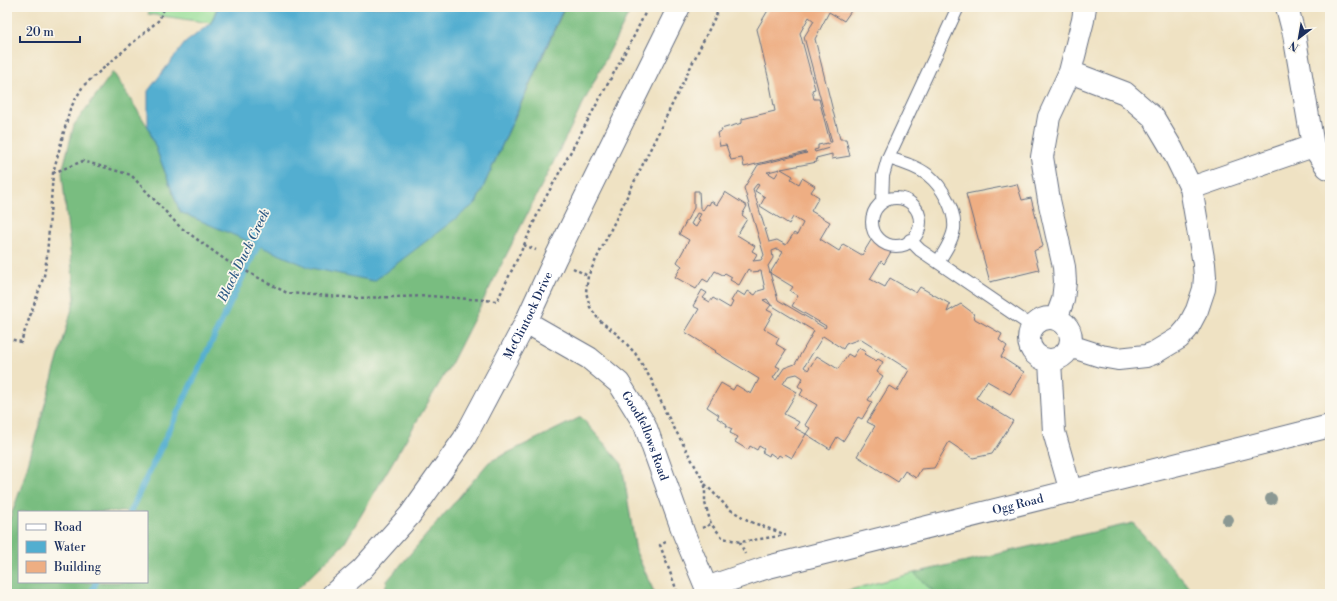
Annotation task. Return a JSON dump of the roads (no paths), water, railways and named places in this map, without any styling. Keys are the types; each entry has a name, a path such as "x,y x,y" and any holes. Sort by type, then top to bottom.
{"street":[{"name":"McClintock Drive","path":"333,594 362,569 410,515 464,439 526,322 679,7"},
{"path":"1056,319 1062,300 1065,282 1064,267 1049,200 1042,157 1049,117 1070,72 1085,7"},
{"path":"1287,7 1294,34 1313,146 1327,167 1330,168"},
{"path":"1070,72 1125,93 1153,117 1172,149 1191,188 1205,277 1204,289 1197,310 1187,329 1179,338 1154,353 1132,358 1118,359 1101,356 1070,346"},
{"path":"1191,188 1313,146"},
{"path":"1044,319 1056,319 1065,323 1071,335 1070,346 1065,355 1059,359 1045,360 1039,358 1030,347 1030,333 1033,327 1044,319"},
{"name":"Goodfellows Road","path":"526,322 589,358 619,383 645,425 684,534 708,591"},
{"path":"1050,360 1054,432 1071,492"},
{"name":"Ogg Road","path":"708,591 768,567 1330,426"}],"lane":[{"path":"882,202 883,176 888,158 958,7"},
{"path":"888,158 912,166 928,175 944,192 951,208 954,229 947,249 938,262"},
{"path":"898,198 909,202 918,211 920,226 917,233 907,243 900,245 885,243 874,232 872,224 873,215 876,208 882,202 898,198"},
{"path":"910,240 920,250 1033,327"}],"water":[{"path":"218,7 564,7 476,203 374,281 311,268 180,212 148,127 148,91 185,43 211,23"}],"waterway":[{"name":"Black Duck Creek","path":"130,511 261,239"},
{"name":"Black Duck Creek","path":"91,594 96,583"}]}
